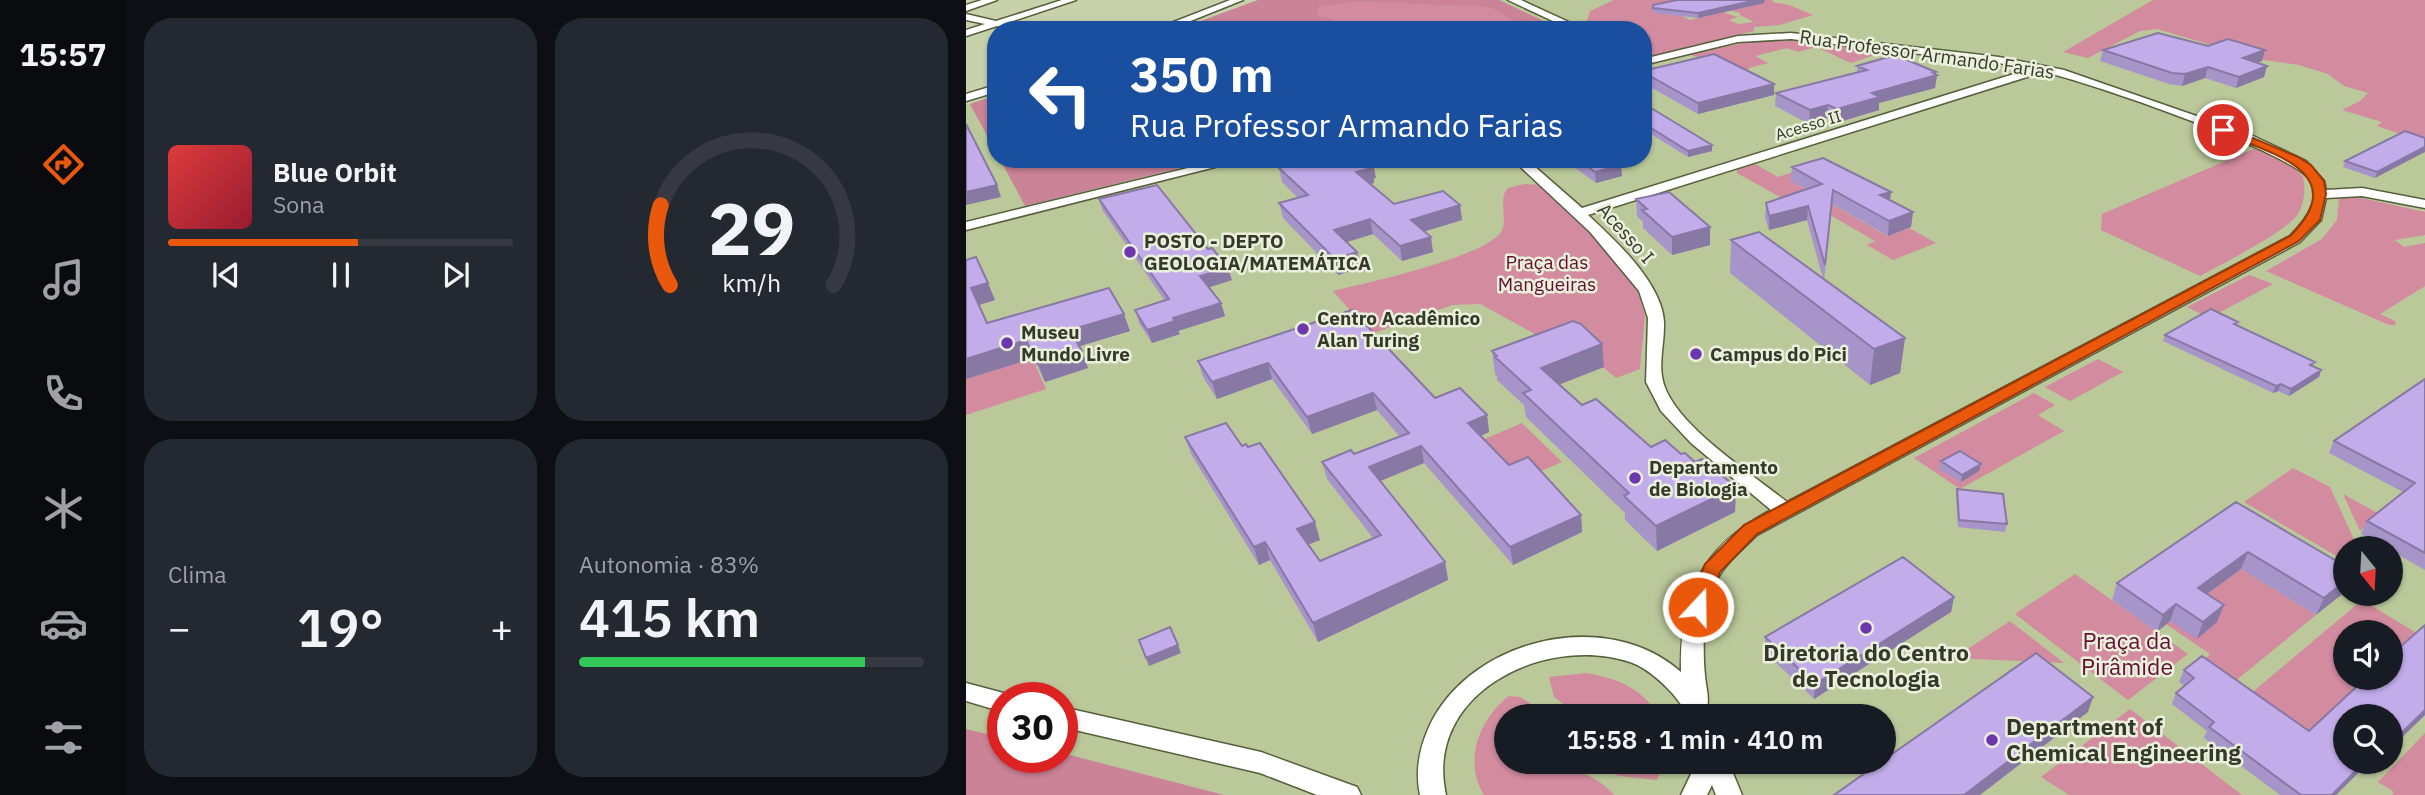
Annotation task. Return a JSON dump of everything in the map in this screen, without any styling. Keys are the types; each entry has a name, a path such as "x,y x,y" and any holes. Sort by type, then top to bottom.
{"street":[{"path":"966,8 992,0"},
{"path":"1005,21 1071,0"},
{"path":"1182,21 1238,0"},
{"path":"1513,0 1561,21"},
{"path":"966,17 988,21"},
{"path":"966,33 987,27"},
{"name":"Rua Professor Armando Farias","path":"1652,60 1738,39 1791,36 2045,68 2093,82 2248,138 2307,168 2384,197"},
{"name":"Acesso II","path":"1580,214 2045,68"},
{"path":"966,98 987,91"},
{"path":"966,226 1204,168"},
{"name":"Acesso I","path":"1528,168 1580,214 1645,286 1654,308 1653,380 1673,417 1786,512"},
{"path":"1697,704 1691,667 1698,607 1712,569 1750,530 1886,455 2295,239 2314,220 2320,194 2318,181 2307,168"},
{"path":"2320,194 2344,191 2425,204"},
{"path":"1433,795 1429,781 1433,742 1451,708 1480,679 1516,658 1555,647 1583,646 1635,654 1668,673 1692,704"},
{"path":"966,692 987,698"},
{"path":"1078,721 1261,763 1348,795"},
{"path":"1694,795 1703,774"},
{"path":"1720,774 1729,795"}],"shaded area":[{"name":"Campus do Pici","path":"1258,0 2425,0 2425,795 966,795 966,105 987,98 987,168 1652,168 1652,21 1201,21"},
{"path":"1258,0 1499,0 1544,21 1514,21 1489,7 1358,2 1318,7 1318,15 1337,21 1201,21"},
{"path":"987,98 987,135 970,104"},
{"path":"1005,168 1179,168 1025,206"},
{"path":"966,729 987,734 987,773 1078,773 1078,757 1224,795 966,795"}],"green space":[{"path":"1614,0 1715,0 1680,15 1690,20 1725,11 1738,17 1729,20 1738,24 1754,22 1729,10 1758,0 1773,0 1772,2 1789,5 1813,15 1780,25 1754,27 1754,31 1652,56 1652,21 1587,21 1590,11"},
{"path":"2153,0 2425,0 2425,142 2377,126 2382,122 2342,110 2360,101 2368,93 2344,86 2328,74 2299,65 2263,60 2157,29 2140,31 2088,58 2063,52"},
{"path":"1358,2 1489,7 1514,21 1336,21 1317,15 1318,7"},
{"path":"1796,38 1889,50 1851,63 1816,47 1798,52 1787,48 1755,56 1768,63 1749,68 1743,81 1690,54 1754,41"},
{"path":"2256,148 2290,164 2303,177 2304,191 2300,210 2282,229 2200,276 2101,230 2102,214"},
{"path":"1755,164 1778,177 1811,166 1812,174 1791,181 1887,236 1909,228 1936,243 1893,260 1867,245 1875,241 1799,197 1787,201 1737,173 1737,170"},
{"name":"Praça das Mangueiras","path":"1525,184 1542,185 1593,235 1631,278 1645,316 1640,369 1616,378 1569,339 1546,340 1480,304 1452,305 1371,334 1333,291 1424,268 1475,250 1493,240 1503,226 1505,192 1508,188"},
{"path":"2357,197 2425,212 2425,235 2395,240 2404,247 2425,243 2425,286 2380,314 2395,321 2396,325 2389,325 2266,271 2322,239 2337,220 2339,198"},
{"path":"2249,275 2273,284 2209,318 2187,307"},
{"path":"1038,357 1036,367 1046,389 966,415 966,379"},
{"path":"2098,359 2123,372 2070,401 2045,387"},
{"path":"2034,393 2055,405 2038,415 2064,431 1960,489 1914,458"},
{"path":"1522,423 1562,462 1511,484 1473,444"},
{"path":"2293,468 2330,487 2352,536 2333,536 2333,554 2244,502"},
{"path":"2343,494 2381,515 2360,531"},
{"path":"2241,569 2316,615 2234,682 2203,661 2210,654 2166,624"},
{"name":"Praça da Pirâmide","path":"2075,574 2188,654 2128,700 2015,614"},
{"path":"2355,606 2372,606 2395,620 2338,620"},
{"path":"2010,621 2064,663 1954,658"},
{"path":"2333,624 2333,690 2359,690 2344,704 2333,704 2333,714 2309,736 2249,695"},
{"path":"2403,625 2420,635 2403,651"},
{"path":"1586,673 1608,678 1637,691 1650,704 1563,704 1554,697 1549,677"},
{"path":"1509,696 1520,697 1530,703 1530,704 1499,704"},
{"path":"2130,709 2242,795 2069,795 2041,777"},
{"path":"1494,710 1494,774 1584,774 1614,795 1484,795 1478,782 1475,755 1477,741"},
{"path":"2425,733 2425,795 2392,795 2394,792 2378,782 2386,774 2403,774 2403,756"},
{"path":"1615,774 1660,774 1657,780"}],"building":[{"path":"1677,0 1757,0 1698,13 1653,8 1653,5"},
{"path":"2158,33 2208,46 2228,39 2265,50 2243,58 2267,66 2239,77 2208,67 2185,74 2172,73 2103,50"},
{"path":"1714,54 1774,84 1698,103 1652,77 1652,69"},
{"path":"1895,55 1936,72 1933,73 1937,75 1872,93 1880,97 1837,109 1828,105 1810,110 1776,93 1867,70 1857,66"},
{"path":"1652,109 1712,145 1688,151 1652,129"},
{"path":"966,124 997,185 966,192"},
{"path":"2405,131 2425,138 2425,147 2377,172 2345,161"},
{"path":"1823,158 1891,192 1880,195 1913,212 1889,221 1833,190 1825,265 1808,206 1769,216 1766,203 1822,184 1792,167"},
{"path":"1279,168 1372,168 1356,172 1394,204 1443,191 1460,205 1411,220 1431,237 1400,246 1370,219 1334,230 1357,252 1335,259 1279,203 1308,195"},
{"path":"1589,168 1610,168 1595,172"},
{"path":"1157,185 1208,249 1212,248 1228,268 1200,276 1221,303 1173,318 1175,321 1147,330 1135,310 1169,299 1099,199"},
{"path":"1669,192 1710,227 1672,237 1642,210 1647,209 1636,199"},
{"path":"1759,232 1905,338 1874,349 1731,240"},
{"path":"976,257 988,283 971,288 987,323 1109,288 1124,314 1070,330 1082,351 1038,364 1026,340 966,359 966,260"},
{"path":"2211,309 2238,322 2234,324 2315,362 2310,365 2321,370 2291,389 2281,384 2276,386 2165,335"},
{"path":"1352,310 1435,398 1460,388 1487,415 1468,423 1509,465 1528,457 1581,515 1510,547 1421,446 1369,467 1445,562 1313,623 1265,542 1254,547 1185,437 1226,423 1242,446 1260,443 1315,522 1297,529 1320,561 1381,535 1322,462 1351,450 1354,454 1409,433 1373,393 1307,417 1268,363 1212,382 1198,361"},
{"path":"1573,321 1581,324 1602,344 1541,368 1582,405 1596,399 1651,447 1665,440 1695,462 1702,459 1736,487 1656,526 1624,496 1629,493 1523,393 1531,390 1495,357 1497,356 1492,351"},
{"path":"2425,379 2425,553 2403,541 2403,536 2394,536 2367,521 2415,483 2334,441"},
{"path":"1960,451 1981,464 1962,475 1941,461"},
{"path":"1957,489 2003,494 2007,524 1959,520"},
{"path":"2236,502 2333,559 2333,591 2324,598 2248,552 2198,588 2224,605 2203,622 2176,604 2163,615 2117,583"},
{"name":"Diretoria do Centro de Tecnologia","path":"1903,557 1954,597 1815,684 1765,637"},
{"path":"2425,625 2425,710 2403,731 2403,704 2338,704 2353,690 2403,690 2403,644"},
{"path":"1170,627 1178,645 1146,658 1139,640"},
{"name":"Department of Chemical Engineering","path":"2036,653 2093,697 1964,795 1834,795 1864,774 1896,774 1896,751"},
{"path":"2202,656 2309,731 2333,709 2333,774 2352,774 2332,795 2301,795 2209,727 2214,722 2176,693 2194,678 2184,670"}],"place":[{"name":"POSTO - DEPTO GEOLOGIA/MATEMÁTICA","path":"1130,252"},
{"name":"Centro Acadêmico Alan Turing","path":"1303,329"},
{"name":"Museu Mundo Livre","path":"1007,343"},
{"name":"Campus do Pici","path":"1696,354"},
{"name":"Departamento de Biologia","path":"1635,478"},
{"name":"Diretoria do Centro de Tecnologia","path":"1866,628"},
{"name":"Department of Chemical Engineering","path":"1992,740"}],"route":[{"path":"1698,607 1712,569 1750,530 2092,345 2295,239 2314,220 2320,194 2318,181 2307,168 2294,159 2223,130"}]}
